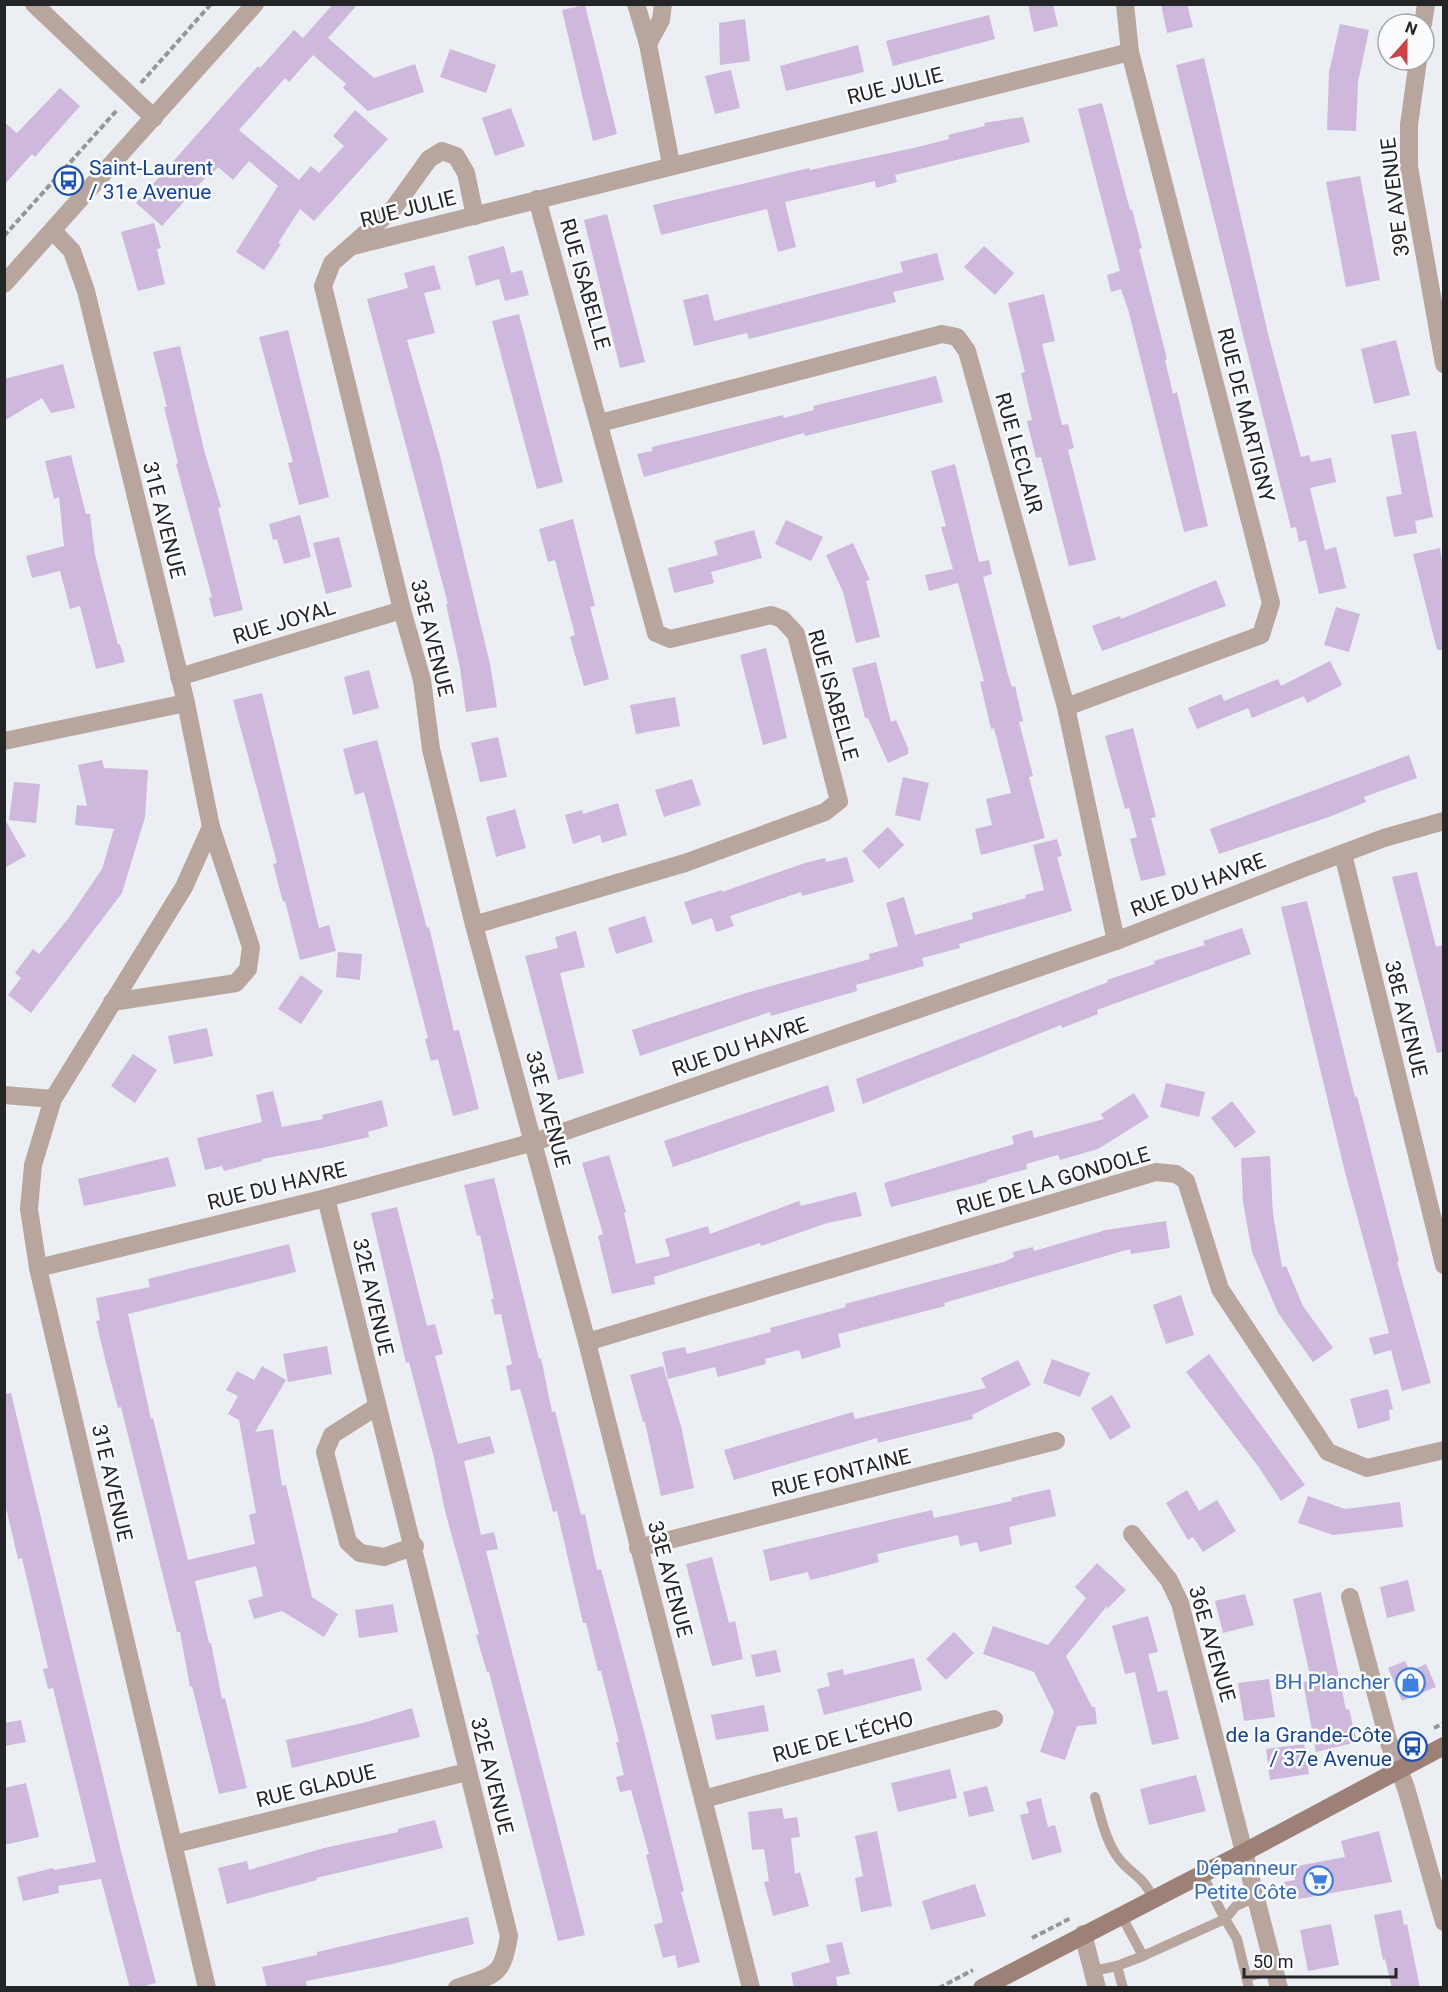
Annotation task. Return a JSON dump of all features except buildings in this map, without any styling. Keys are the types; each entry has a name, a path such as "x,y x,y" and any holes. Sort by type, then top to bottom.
{"main road":[{"path":"982,1988 1443,1746"}],"street":[{"path":"34,4 154,118"},
{"path":"4,284 54,232 255,4"},
{"path":"636,4 648,44 671,164"},
{"path":"648,44 661,20 663,4"},
{"name":"RUE DE MARTIGNY","path":"1066,707 1261,635 1270,603 1130,52 1125,4"},
{"name":"RUE JULIE","path":"349,247 671,164 1130,52"},
{"name":"39E AVENUE","path":"1416,72 1409,125 1409,167 1443,364"},
{"name":"RUE JULIE","path":"349,247 393,209 429,159 442,151 456,156 466,173 475,216"},
{"name":"RUE ISABELLE","path":"474,926 685,863 825,812 839,801 796,634 782,619 771,615 670,639 656,633 537,199"},
{"name":"31E AVENUE","path":"54,232 72,251 86,291 186,703 211,826 251,946 249,969 236,983 112,1002"},
{"name":"33E AVENUE","path":"349,247 332,263 323,286 402,610 422,680 431,748 474,926 587,1342 751,1988"},
{"name":"RUE LECLAIR","path":"600,423 942,334 957,338 968,351 1066,707 1116,941"},
{"name":"RUE JOYAL","path":"179,677 402,610"},
{"path":"4,741 186,703"},
{"name":"RUE DU HAVRE","path":"38,1268 326,1198 534,1142 1116,941 1343,854 1443,821"},
{"name":"31E AVENUE","path":"207,1988 38,1268 28,1209 33,1166 53,1099 183,887 211,826"},
{"name":"38E AVENUE","path":"1343,854 1443,1265"},
{"path":"4,1095 53,1099"},
{"name":"RUE DE LA GONDOLE","path":"587,1342 1156,1172 1176,1174 1186,1181 1220,1289 1328,1452 1367,1468 1443,1450"},
{"name":"32E AVENUE","path":"326,1198 376,1407 415,1546 467,1772 509,1936 505,1963 494,1975 457,1988"},
{"path":"376,1407 332,1435 325,1452 348,1542 360,1553 384,1557 415,1546"},
{"name":"RUE FONTAINE","path":"638,1548 1056,1441"},
{"name":"36E AVENUE","path":"1132,1534 1169,1580 1180,1603 1277,1979"},
{"path":"1350,1597 1399,1770 1427,1856 1443,1922"},
{"name":"RUE DE L'ÉCHO","path":"704,1799 994,1719"},
{"name":"RUE GLADUE","path":"175,1844 467,1772"},
{"path":"1083,1934 1095,1979"}],"lane":[{"path":"1095,1797 1114,1851 1120,1861 1144,1881 1153,1898"},
{"path":"1202,1874 1238,1939 1248,1982 1277,1979"},
{"path":"1095,1979 1118,1966 1225,1919 1236,1906 1256,1897"},
{"path":"1121,1915 1143,1956"},
{"path":"1118,1966 1123,1988"}],"path":[{"path":"147,76 211,4"},
{"path":"4,236 113,115"}],"place":[{"name":"Saint-Laurent / 31e Avenue","path":"68,180"},
{"name":"BH Plancher","path":"1411,1682"},
{"name":"de la Grande-Côte / 37e Avenue","path":"1413,1747"},
{"name":"Dépanneur Petite Côte","path":"1318,1880"}]}
